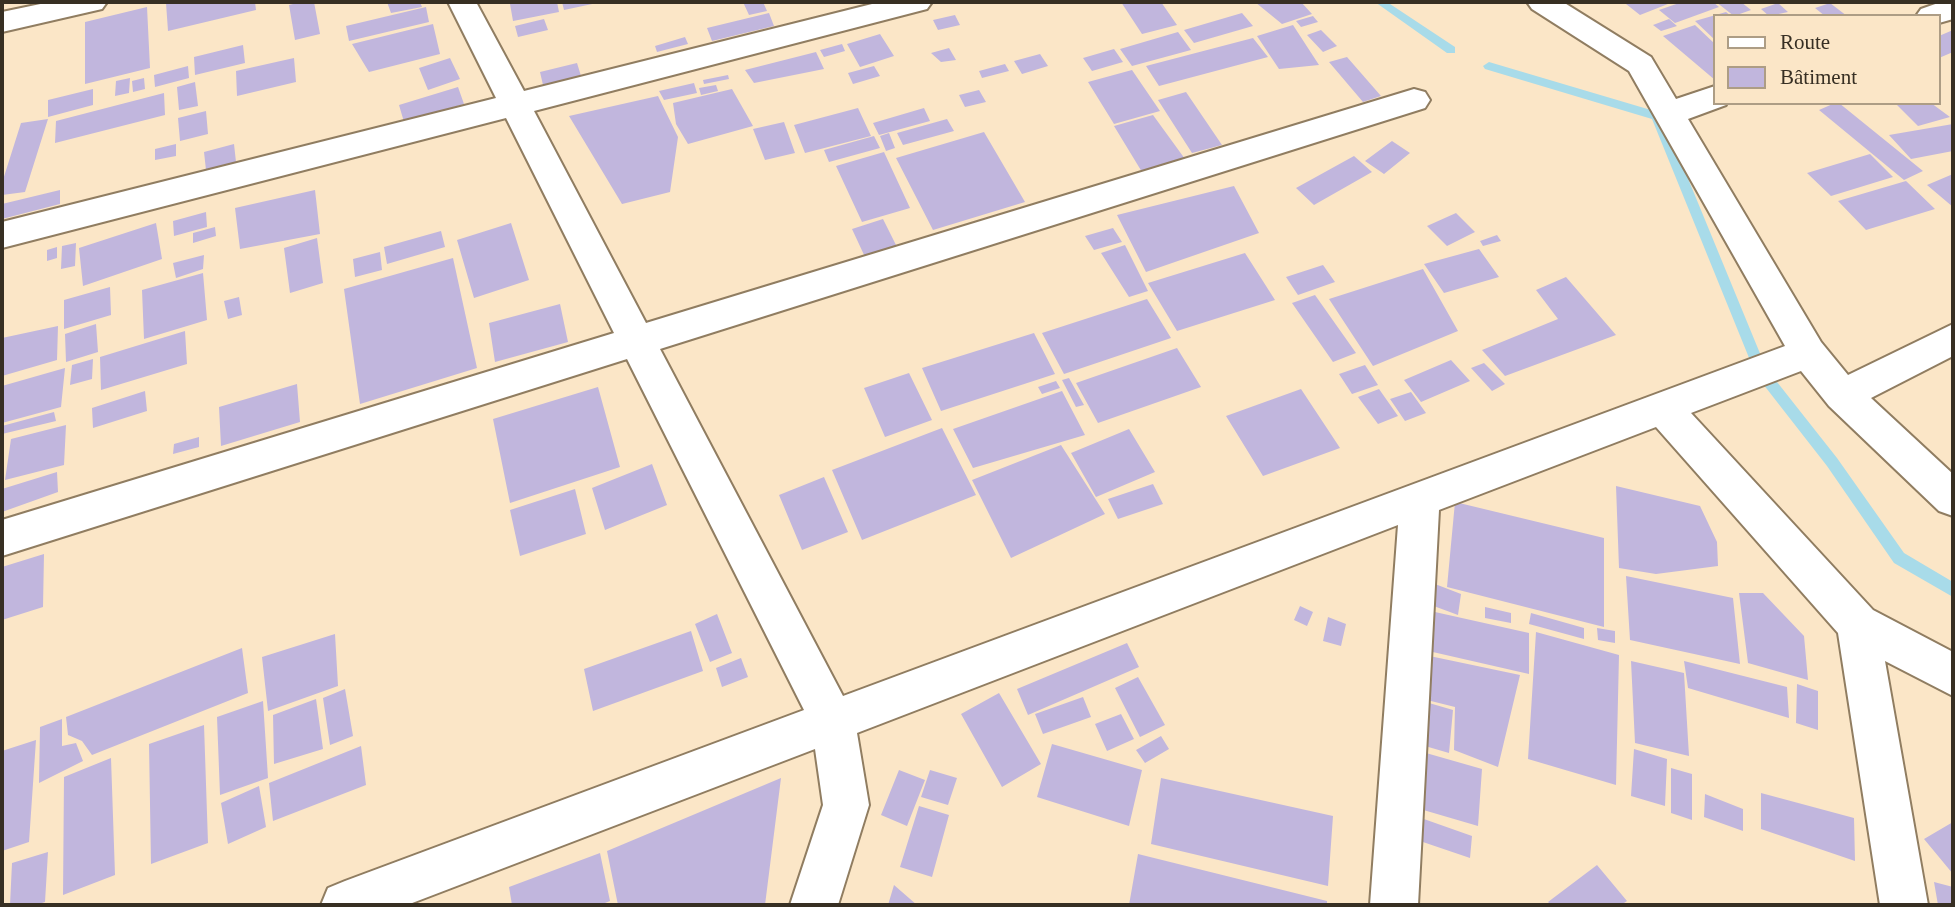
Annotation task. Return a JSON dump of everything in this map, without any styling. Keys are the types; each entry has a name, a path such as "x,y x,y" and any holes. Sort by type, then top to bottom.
{"street":[{"path":"4,18 92,2"},
{"path":"463,2 834,721 846,805 814,905"},
{"path":"2,235 917,2"},
{"path":"1542,2 1640,64 1671,113 1808,353 1842,395 1953,499"},
{"path":"1936,14 1953,8"},
{"path":"1671,113 1714,97"},
{"path":"2,538 1414,100"},
{"path":"1842,395 1953,339"},
{"path":"345,905 1808,353"},
{"path":"1663,408 1858,624 1953,675"},
{"path":"1394,905 1420,500"},
{"path":"1858,624 1903,905"}],"building":[{"path":"255,2 256,10 168,31 166,3"},
{"path":"314,2 320,34 295,40 289,5"},
{"path":"387,2 420,2 422,7 391,13"},
{"path":"557,2 559,12 513,21 510,4"},
{"path":"562,2 597,2 597,3 564,10"},
{"path":"743,2 763,2 767,11 749,15"},
{"path":"1121,2 1161,2 1177,25 1142,34"},
{"path":"1255,2 1301,2 1312,14 1282,24"},
{"path":"1673,2 1640,15 1626,4"},
{"path":"1682,2 1713,2 1719,7 1675,23 1659,10"},
{"path":"1716,2 1741,2 1751,10 1740,14 1731,14"},
{"path":"1778,3 1788,12 1767,14 1761,9"},
{"path":"1830,3 1844,14 1822,14 1815,8"},
{"path":"147,7 150,68 85,84 85,22"},
{"path":"426,7 429,22 349,41 346,26"},
{"path":"769,13 774,26 712,41 707,28"},
{"path":"1242,13 1253,26 1194,43 1184,30"},
{"path":"955,15 960,25 938,30 933,20"},
{"path":"1714,15 1714,39 1695,21"},
{"path":"1313,16 1318,22 1301,27 1296,21"},
{"path":"544,19 548,30 518,37 515,26"},
{"path":"1669,19 1677,26 1661,31 1653,25"},
{"path":"433,24 440,54 369,72 352,44"},
{"path":"1293,25 1319,65 1279,69 1257,36"},
{"path":"1695,25 1714,43 1714,79 1663,36"},
{"path":"1321,30 1337,46 1323,52 1307,35"},
{"path":"1953,30 1953,52 1941,57 1941,35"},
{"path":"1178,32 1191,50 1132,66 1120,49"},
{"path":"880,34 894,56 860,67 847,44"},
{"path":"685,37 688,44 657,52 655,46"},
{"path":"1253,38 1268,57 1159,86 1146,66"},
{"path":"842,44 845,51 824,57 820,50"},
{"path":"243,45 245,63 195,75 194,57"},
{"path":"949,48 956,60 941,62 931,53"},
{"path":"1114,49 1123,62 1092,71 1083,58"},
{"path":"816,52 824,69 754,83 745,70"},
{"path":"1040,54 1048,66 1022,74 1014,61"},
{"path":"1347,57 1381,96 1363,102 1329,62"},
{"path":"294,58 296,82 237,96 236,71"},
{"path":"450,58 460,79 428,90 419,68"},
{"path":"577,63 581,76 543,85 540,72"},
{"path":"1005,64 1009,71 982,78 979,71"},
{"path":"188,66 189,78 155,87 154,75"},
{"path":"874,66 880,76 853,84 848,73"},
{"path":"1132,70 1160,111 1114,124 1088,82"},
{"path":"728,75 729,79 704,84 703,80"},
{"path":"130,78 129,93 115,96 116,81"},
{"path":"144,78 145,89 133,92 132,81"},
{"path":"195,82 198,106 179,110 177,87"},
{"path":"694,83 697,93 664,100 659,91"},
{"path":"716,85 718,91 701,95 699,88"},
{"path":"458,87 464,104 404,122 399,105"},
{"path":"93,89 93,105 48,117 48,100"},
{"path":"732,89 753,126 688,144 676,124 673,103"},
{"path":"979,90 986,102 965,107 959,95"},
{"path":"1186,92 1222,145 1192,153 1158,100"},
{"path":"164,93 165,115 55,143 56,121"},
{"path":"658,96 678,137 670,192 622,204 569,116"},
{"path":"1830,105 1841,105 1923,171 1904,180 1819,110"},
{"path":"1897,105 1934,105 1950,117 1918,126"},
{"path":"858,108 871,136 805,153 794,125"},
{"path":"924,108 930,121 879,135 873,123"},
{"path":"206,111 208,134 180,141 178,118"},
{"path":"1153,115 1185,159 1142,172 1114,126"},
{"path":"48,119 25,192 2,195 2,183 21,123"},
{"path":"947,119 954,131 903,145 897,133"},
{"path":"784,122 795,153 765,160 753,129"},
{"path":"1953,124 1953,151 1911,159 1889,135"},
{"path":"984,132 1025,202 933,230 896,158"},
{"path":"889,133 895,148 886,151 880,136"},
{"path":"874,136 880,148 829,162 824,150"},
{"path":"1392,141 1410,153 1384,174 1365,161"},
{"path":"176,144 176,156 155,160 155,149"},
{"path":"234,144 236,162 206,170 204,152"},
{"path":"884,152 910,208 862,222 836,166"},
{"path":"1870,154 1893,177 1831,196 1807,173"},
{"path":"1354,156 1372,172 1314,205 1296,188"},
{"path":"1953,174 1953,207 1927,185"},
{"path":"1906,181 1935,209 1866,230 1838,201"},
{"path":"1234,186 1259,233 1146,272 1117,215"},
{"path":"60,190 60,204 2,219 2,204"},
{"path":"315,190 320,234 240,249 235,208"},
{"path":"206,212 207,227 174,236 173,221"},
{"path":"1456,213 1475,232 1447,246 1427,226"},
{"path":"883,219 897,247 865,257 852,229"},
{"path":"156,223 162,259 83,286 79,248"},
{"path":"511,223 529,280 474,298 457,240"},
{"path":"215,227 216,236 193,243 193,233"},
{"path":"1113,228 1122,242 1094,250 1085,236"},
{"path":"441,231 445,247 387,264 384,247"},
{"path":"1497,235 1501,241 1483,246 1480,241"},
{"path":"317,238 323,283 290,293 284,248"},
{"path":"76,243 75,266 61,269 62,246"},
{"path":"1125,245 1148,291 1129,297 1101,253"},
{"path":"57,247 57,258 47,261 47,250"},
{"path":"1479,249 1499,277 1444,293 1424,264"},
{"path":"380,252 382,270 355,277 353,259"},
{"path":"1245,253 1275,300 1177,331 1148,283"},
{"path":"204,255 203,269 176,278 173,263"},
{"path":"453,258 477,368 360,404 344,289"},
{"path":"1323,265 1335,282 1298,295 1286,277"},
{"path":"1423,269 1458,331 1373,366 1329,299"},
{"path":"203,273 207,320 144,339 142,290"},
{"path":"1566,277 1616,335 1505,376 1482,350 1558,319 1536,290"},
{"path":"110,287 111,315 64,329 64,300"},
{"path":"1315,295 1356,353 1333,362 1292,303"},
{"path":"239,297 242,315 228,319 224,301"},
{"path":"1147,299 1171,338 1064,374 1042,333"},
{"path":"560,304 568,342 495,362 489,323"},
{"path":"96,324 98,352 66,362 65,334"},
{"path":"58,326 57,360 2,376 2,338"},
{"path":"185,331 187,364 101,390 100,357"},
{"path":"1034,333 1055,374 941,411 922,368"},
{"path":"1177,348 1201,387 1098,423 1076,383"},
{"path":"93,359 92,379 70,385 72,365"},
{"path":"1451,360 1470,381 1421,402 1404,380"},
{"path":"1484,363 1505,384 1492,391 1471,368"},
{"path":"1365,365 1378,385 1352,394 1339,374"},
{"path":"65,368 61,407 2,423 2,386"},
{"path":"909,373 932,420 885,437 864,388"},
{"path":"1069,378 1084,405 1076,407 1062,380"},
{"path":"1056,381 1060,388 1042,394 1038,387"},
{"path":"297,384 300,422 221,446 219,407"},
{"path":"598,387 620,467 510,503 493,419"},
{"path":"1301,389 1340,448 1263,476 1226,416"},
{"path":"1379,389 1398,416 1378,424 1358,397"},
{"path":"145,391 147,411 93,428 92,408"},
{"path":"1062,391 1085,435 973,468 953,429"},
{"path":"1411,392 1426,413 1405,421 1390,399"},
{"path":"54,412 56,421 2,434 2,426"},
{"path":"66,425 64,465 5,480 11,439"},
{"path":"942,428 976,495 862,540 832,470"},
{"path":"1129,429 1155,472 1096,497 1071,453"},
{"path":"199,437 199,447 173,454 174,444"},
{"path":"1061,445 1105,514 1011,558 972,480"},
{"path":"652,464 667,505 605,530 592,488"},
{"path":"57,472 58,492 2,512 2,489"},
{"path":"824,477 848,532 802,550 779,495"},
{"path":"1153,484 1163,504 1118,519 1108,499"},
{"path":"1616,486 1700,506 1717,542 1718,566 1656,574 1619,568"},
{"path":"575,489 586,534 520,556 510,510"},
{"path":"1455,502 1604,538 1604,627 1447,587"},
{"path":"44,554 43,607 2,620 2,567"},
{"path":"1626,576 1733,598 1740,664 1630,640"},
{"path":"1435,584 1461,594 1458,615 1431,605"},
{"path":"1739,593 1763,593 1804,636 1808,680 1748,663"},
{"path":"1300,606 1313,612 1307,626 1294,620"},
{"path":"1485,607 1511,613 1511,623 1485,618"},
{"path":"1426,610 1529,633 1529,674 1424,650"},
{"path":"1531,613 1584,628 1584,639 1529,624"},
{"path":"717,614 732,653 710,662 695,624"},
{"path":"1328,617 1346,624 1341,646 1323,641"},
{"path":"1597,628 1615,631 1615,643 1598,640"},
{"path":"691,631 703,671 593,711 584,669"},
{"path":"1536,632 1619,655 1616,785 1528,759"},
{"path":"335,634 338,686 268,711 262,657"},
{"path":"1127,643 1139,667 1028,715 1017,689"},
{"path":"242,648 248,693 92,755 82,741 68,735 66,717"},
{"path":"1420,654 1520,675 1498,767 1454,750 1455,707 1419,698"},
{"path":"741,658 748,677 722,687 716,668"},
{"path":"1631,661 1684,673 1689,756 1635,743"},
{"path":"1684,661 1787,687 1789,718 1688,688"},
{"path":"1138,677 1165,725 1140,737 1115,688"},
{"path":"1797,684 1818,691 1818,730 1796,723"},
{"path":"345,689 353,736 330,745 323,698"},
{"path":"999,693 1041,764 1002,787 961,714"},
{"path":"1083,697 1091,717 1043,734 1035,714"},
{"path":"316,699 323,749 274,764 273,715"},
{"path":"263,701 268,778 220,795 217,717"},
{"path":"1429,703 1453,710 1449,753 1425,746"},
{"path":"1121,714 1134,739 1107,751 1095,724"},
{"path":"62,719 62,746 76,743 83,761 39,783 40,727"},
{"path":"204,725 208,843 151,864 149,744"},
{"path":"1161,736 1169,749 1145,763 1136,750"},
{"path":"36,740 29,842 2,851 2,751"},
{"path":"1052,744 1142,770 1129,826 1037,797"},
{"path":"361,746 366,785 273,821 269,783"},
{"path":"1634,749 1667,759 1665,806 1631,796"},
{"path":"1426,753 1482,769 1478,826 1420,809"},
{"path":"111,758 115,875 63,895 64,777"},
{"path":"1671,768 1692,774 1692,820 1671,813"},
{"path":"899,770 925,780 907,826 881,815"},
{"path":"930,770 957,778 948,805 921,797"},
{"path":"781,778 765,905 618,905 607,851"},
{"path":"1161,778 1333,816 1328,886 1151,844"},
{"path":"259,786 266,827 228,844 221,803"},
{"path":"1761,793 1854,818 1855,861 1761,829"},
{"path":"1705,794 1743,809 1743,831 1704,817"},
{"path":"919,806 949,815 932,877 900,867"},
{"path":"1421,818 1472,836 1470,858 1417,840"},
{"path":"1953,822 1953,874 1924,839"},
{"path":"48,852 45,902 36,905 10,905 12,863"},
{"path":"600,853 610,901 600,905 512,905 509,887"},
{"path":"1138,854 1327,901 1327,905 1129,905"},
{"path":"1597,865 1627,901 1621,905 1551,905 1548,902"},
{"path":"1934,882 1953,887 1953,905 1938,905"},
{"path":"894,885 917,905 888,905"}],"waterway":[{"path":"1380,2 1451,50"},
{"path":"1489,66 1657,116 1761,371 1832,462 1899,558 1953,590"}]}
